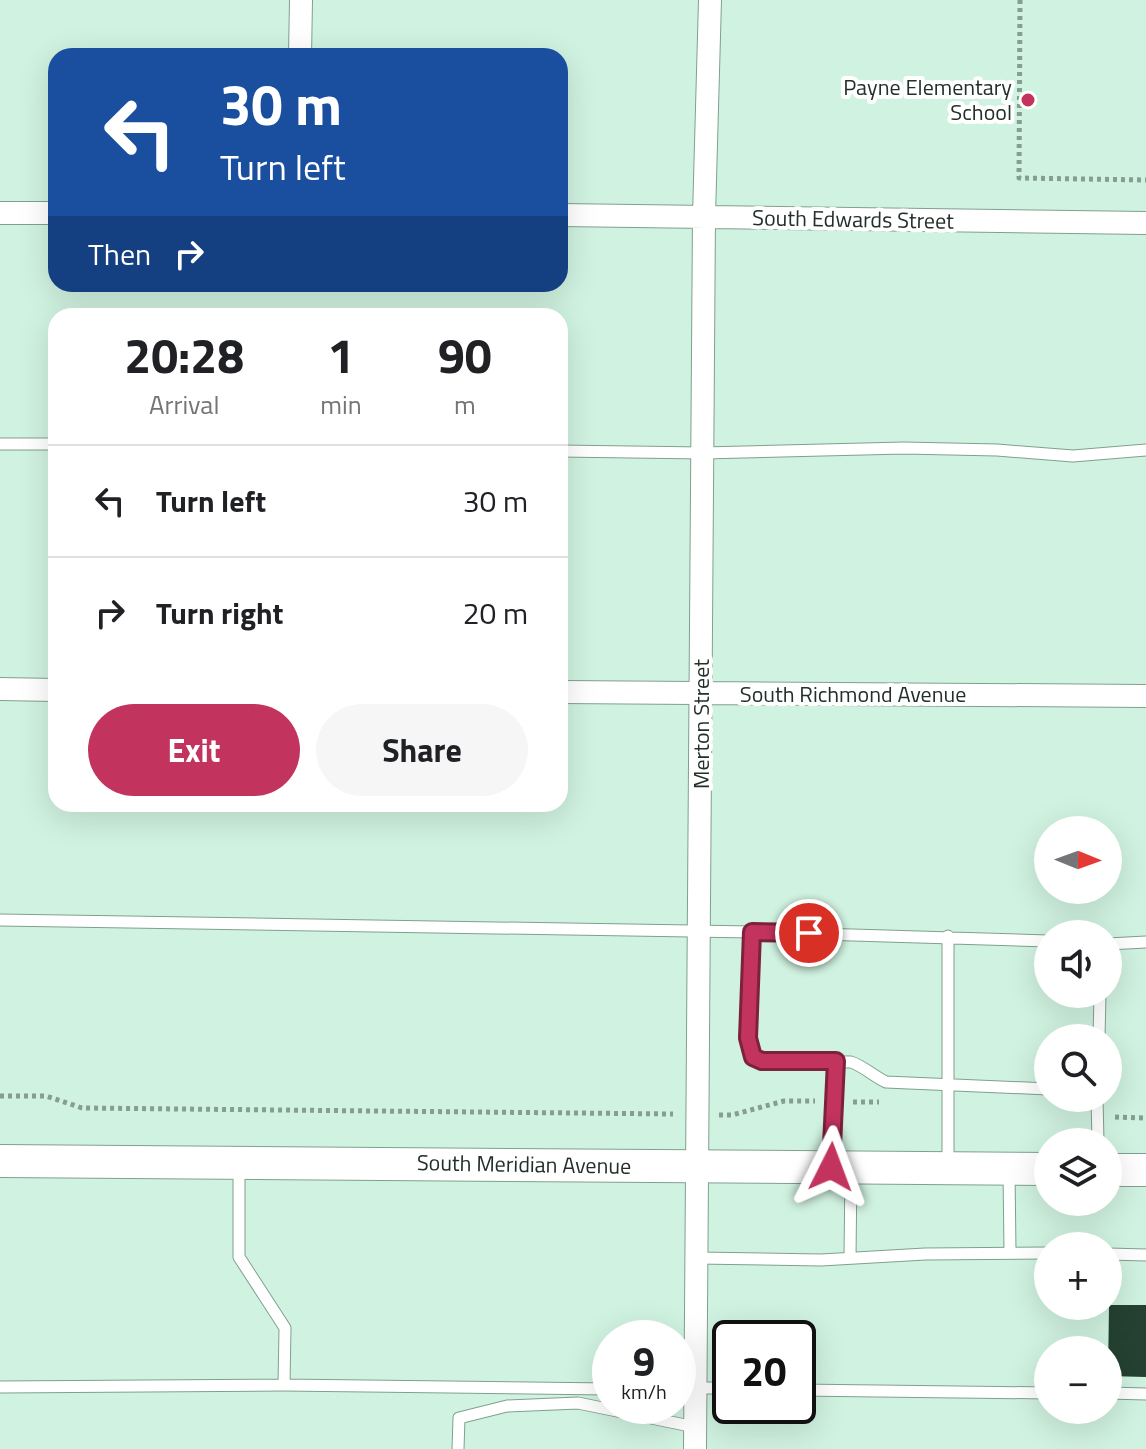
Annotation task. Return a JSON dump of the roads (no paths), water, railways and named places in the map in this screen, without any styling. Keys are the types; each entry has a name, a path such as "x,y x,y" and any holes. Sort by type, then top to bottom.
{"main road":[{"name":"South Meridian Avenue","path":"0,1161 1034,1169"},
{"path":"1122,1170 1146,1170"}],"street":[{"path":"300,48 301,0"},
{"name":"Merton Street","path":"692,1320 697,1258 704,216 710,0"},
{"path":"0,213 48,213"},
{"name":"South Edwards Street","path":"568,215 1146,223"},
{"path":"0,689 48,690"},
{"name":"South Richmond Avenue","path":"568,692 1146,696"}],"lane":[{"path":"0,444 48,444"},
{"path":"568,451 703,453 904,448 1073,456 1146,450"},
{"path":"0,920 752,932 1034,940"},
{"path":"752,932 748,1038 753,1057 762,1061 836,1061 865,1067 886,1082 1034,1089"},
{"path":"948,936 948,1169"},
{"path":"1122,943 1146,942"},
{"path":"836,1061 834,1101 850,1258"},
{"path":"239,1162 239,1257 285,1328 284,1385"},
{"path":"1009,1169 1010,1252"},
{"path":"697,1258 850,1258 1034,1253"},
{"path":"1122,1254 1146,1255"},
{"path":"0,1387 284,1385 592,1389"},
{"path":"816,1390 1034,1393"},
{"path":"1122,1393 1146,1394"},
{"path":"458,1449 459,1418 507,1406 592,1405"},
{"path":"660,1424 695,1438"}],"place":[{"name":"Payne Elementary School","path":"1028,100"}]}
